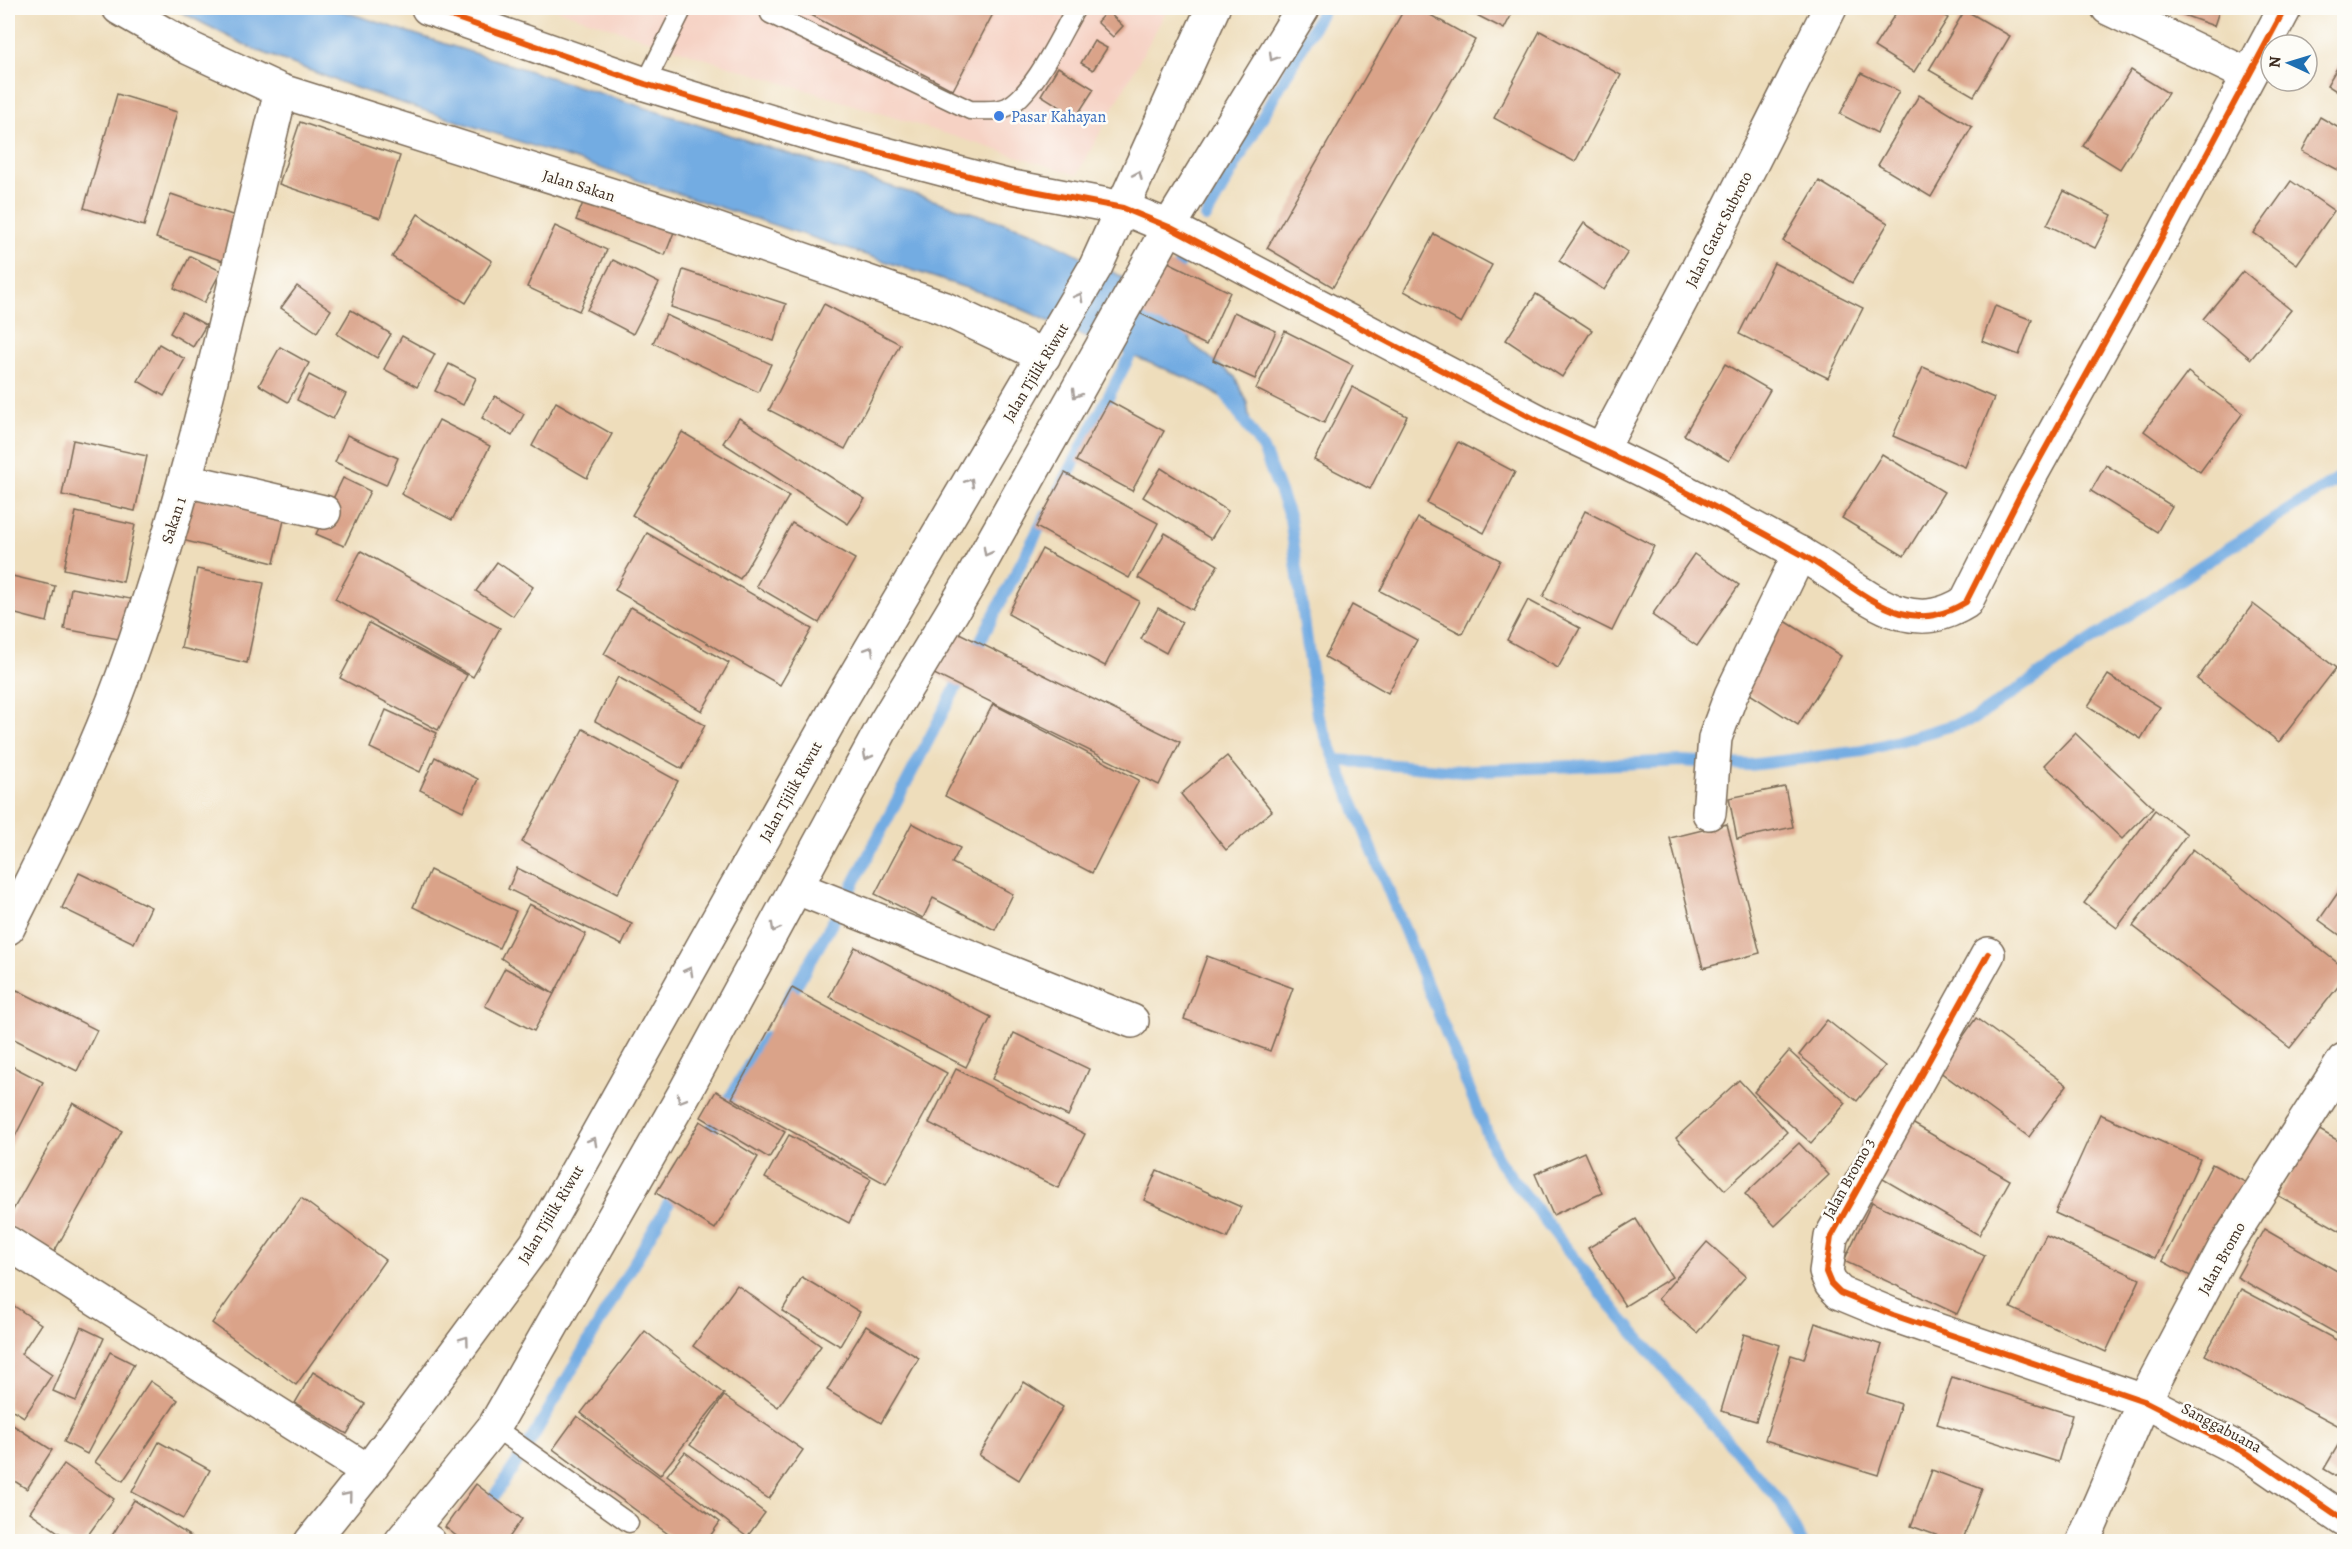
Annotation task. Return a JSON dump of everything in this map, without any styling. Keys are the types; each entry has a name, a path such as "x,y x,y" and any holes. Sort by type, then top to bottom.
{"main road":[{"name":"Jalan Sakan","path":"119,8 189,48 281,92 681,217 910,296 943,308 1044,356"},
{"path":"428,8 645,84 828,139 1007,186 1124,208 1169,227 1542,423 1602,449 1800,553 1886,607 1900,613 1935,616 1950,612 1966,602 2023,489 2154,253 2285,8"},
{"name":"Jalan Tjilik Riwut","path":"311,1542 368,1471 536,1244 841,700 1096,266 1213,8"},
{"path":"414,1538 494,1427 684,1095 885,723 969,584 1169,227 1303,8"},
{"name":"Jalan Gatot Subroto","path":"1602,449 1712,242 1830,8"},
{"path":"2108,8 2248,75"},
{"name":"Sakan 1","path":"8,928 49,846 121,682 185,480 281,92"},
{"path":"185,480 324,512"},
{"path":"1709,813 1714,738 1731,695 1800,553"},
{"path":"841,700 885,723"},
{"path":"797,888 1132,1021"},
{"name":"Jalan Bromo 3","path":"1988,954 1831,1237 1826,1272 1831,1284 1840,1293 1893,1316 2144,1401"},
{"name":"Jalan Bromo","path":"2083,1542 2144,1401 2226,1245 2344,1060"},
{"path":"8,1243 368,1471"},
{"name":"Sanggabuana","path":"2144,1401 2248,1454 2344,1520"}],"lane":[{"path":"645,84 683,8"},
{"path":"770,14 970,110 991,111 1008,106 1031,84 1076,8"},
{"path":"494,1427 629,1523"}],"shaded area":[{"name":"Pasar Kahayan","path":"552,8 1168,8 1077,175 700,57"}],"water":[{"path":"173,8 333,8 1033,232 1180,306 1191,343 1235,377 1247,403 1251,430 1234,404 1194,381 997,298 353,87 251,48"}],"building":[{"path":"798,8 996,8 953,90"},
{"path":"1405,8 1418,8 1475,40 1333,287 1267,248"},
{"path":"1463,8 1515,8 1504,29"},
{"path":"1899,8 1931,8 1948,18 1914,72 1874,47"},
{"path":"2164,8 2220,8 2214,26"},
{"path":"1965,10 2010,36 1974,96 1929,70"},
{"path":"1107,11 1123,26 1113,37 1097,22"},
{"path":"1540,31 1621,75 1575,162 1494,118"},
{"path":"1094,41 1107,48 1093,70 1081,63"},
{"path":"2344,56 2344,96 2327,85"},
{"path":"1058,67 1094,89 1076,117 1041,95"},
{"path":"2131,70 2168,93 2120,169 2083,146"},
{"path":"1861,73 1899,91 1877,133 1840,114"},
{"path":"117,94 177,112 144,226 84,208"},
{"path":"1919,95 1972,127 1931,197 1878,165"},
{"path":"2320,117 2344,131 2344,173 2302,151"},
{"path":"300,122 400,156 380,218 279,184"},
{"path":"1819,181 1888,223 1852,283 1783,241"},
{"path":"2291,181 2334,211 2297,264 2254,233"},
{"path":"2064,191 2112,215 2095,248 2047,225"},
{"path":"587,193 676,227 665,255 576,220"},
{"path":"171,194 238,217 223,261 156,238"},
{"path":"418,214 492,261 466,303 392,257"},
{"path":"1584,223 1628,252 1604,290 1559,261"},
{"path":"555,226 607,250 579,311 527,287"},
{"path":"1434,234 1492,265 1461,323 1404,291"},
{"path":"190,256 221,271 204,303 174,288"},
{"path":"1162,259 1230,292 1206,345 1137,312"},
{"path":"613,260 659,283 633,334 587,310"},
{"path":"1774,263 1863,308 1828,378 1739,334"},
{"path":"683,270 786,304 774,341 671,307"},
{"path":"2243,271 2291,310 2251,359 2203,319"},
{"path":"297,286 331,310 317,332 281,308"},
{"path":"1536,294 1592,330 1562,377 1506,340"},
{"path":"824,304 900,344 845,449 769,410"},
{"path":"1995,306 2032,320 2019,355 1982,341"},
{"path":"351,310 391,334 377,358 337,334"},
{"path":"182,312 206,325 193,347 170,333"},
{"path":"1234,312 1276,331 1255,379 1213,360"},
{"path":"666,315 771,364 758,392 653,343"},
{"path":"1285,331 1353,365 1324,423 1256,389"},
{"path":"402,336 435,354 417,387 384,369"},
{"path":"159,344 185,359 164,396 138,381"},
{"path":"280,347 309,363 288,402 259,385"},
{"path":"449,364 476,378 463,405 435,391"},
{"path":"1725,364 1770,390 1729,461 1684,435"},
{"path":"1923,367 1994,398 1965,467 1893,436"},
{"path":"2188,372 2243,413 2200,472 2144,431"},
{"path":"309,375 346,394 333,419 297,400"},
{"path":"1352,387 1407,416 1370,489 1314,460"},
{"path":"495,396 524,414 512,436 482,418"},
{"path":"1109,401 1164,431 1132,491 1076,461"},
{"path":"556,402 612,434 587,478 532,446"},
{"path":"739,418 865,499 848,524 723,443"},
{"path":"439,420 490,446 452,520 401,494"},
{"path":"682,432 789,496 740,579 632,515"},
{"path":"347,435 398,458 386,485 335,462"},
{"path":"73,440 147,456 135,511 62,495"},
{"path":"1458,442 1515,472 1484,533 1427,503"},
{"path":"1882,454 1944,492 1904,556 1842,518"},
{"path":"2106,465 2172,506 2157,532 2091,491"},
{"path":"1161,468 1228,511 1211,539 1143,497"},
{"path":"1065,473 1158,523 1129,578 1036,527"},
{"path":"343,478 370,491 344,546 316,534"},
{"path":"186,491 285,516 274,563 174,538"},
{"path":"1585,511 1654,546 1612,631 1543,597"},
{"path":"76,512 135,525 123,582 64,569"},
{"path":"1418,518 1500,560 1462,634 1380,591"},
{"path":"792,523 855,559 819,623 756,586"},
{"path":"647,533 812,629 780,685 615,590"},
{"path":"1165,533 1218,565 1192,610 1138,578"},
{"path":"1042,549 1139,601 1105,666 1008,614"},
{"path":"361,551 500,628 473,677 335,599"},
{"path":"1694,554 1739,585 1697,646 1652,615"},
{"path":"497,562 533,587 513,616 476,591"},
{"path":"197,569 264,583 247,663 181,648"},
{"path":"8,575 55,586 47,622 8,612"},
{"path":"71,588 131,599 124,640 64,629"},
{"path":"1528,600 1580,628 1558,668 1507,640"},
{"path":"2253,604 2336,668 2279,742 2197,679"},
{"path":"1352,605 1417,640 1388,693 1325,657"},
{"path":"631,607 729,663 702,711 604,654"},
{"path":"1158,608 1182,622 1166,653 1141,639"},
{"path":"1782,619 1841,656 1798,725 1739,687"},
{"path":"369,623 467,675 438,730 340,678"},
{"path":"953,630 1180,742 1159,785 932,673"},
{"path":"2108,675 2160,707 2141,739 2088,706"},
{"path":"618,677 705,725 682,769 595,721"},
{"path":"993,704 1139,780 1092,873 945,796"},
{"path":"386,710 437,733 420,772 370,748"},
{"path":"583,729 678,781 617,894 522,842"},
{"path":"2075,733 2153,807 2122,839 2044,765"},
{"path":"1227,756 1272,811 1226,850 1181,794"},
{"path":"435,757 478,779 463,811 420,790"},
{"path":"1785,787 1793,827 1737,839 1729,798"},
{"path":"2155,810 2187,834 2117,928 2084,903"},
{"path":"912,823 960,848 952,863 1013,894 995,930 933,898 923,918 875,894"},
{"path":"1727,824 1760,953 1703,968 1670,838"},
{"path":"2193,849 2344,968 2344,979 2290,1048 2133,926"},
{"path":"517,868 632,924 622,945 508,889"},
{"path":"430,870 516,911 499,948 413,907"},
{"path":"79,873 151,907 134,943 62,908"},
{"path":"2344,884 2344,938 2319,920"},
{"path":"529,904 586,934 554,994 501,958"},
{"path":"855,947 991,1017 966,1067 829,997"},
{"path":"1207,956 1293,988 1270,1051 1184,1019"},
{"path":"505,968 554,994 534,1031 485,1006"},
{"path":"792,988 947,1073 886,1184 732,1098"},
{"path":"17,990 97,1030 77,1071 8,1036 8,1009"},
{"path":"1976,1018 2067,1085 2029,1137 1939,1071"},
{"path":"1827,1020 1885,1066 1857,1101 1799,1055"},
{"path":"1014,1033 1089,1069 1068,1116 992,1079"},
{"path":"1789,1051 1846,1103 1811,1143 1754,1092"},
{"path":"8,1064 43,1082 8,1150"},
{"path":"956,1069 1085,1134 1058,1188 929,1123"},
{"path":"1739,1080 1787,1132 1725,1190 1676,1138"},
{"path":"716,1091 785,1132 769,1158 701,1117"},
{"path":"73,1103 122,1131 54,1252 8,1225 8,1219"},
{"path":"2100,1114 2200,1159 2155,1258 2055,1213"},
{"path":"1907,1120 2010,1180 1979,1235 1876,1175"},
{"path":"700,1121 758,1157 715,1229 656,1193"},
{"path":"2316,1128 2344,1144 2344,1233 2279,1196"},
{"path":"789,1135 871,1179 849,1223 765,1178"},
{"path":"1799,1143 1829,1175 1775,1226 1745,1194"},
{"path":"1584,1152 1602,1193 1553,1215 1535,1174"},
{"path":"2212,1164 2245,1182 2196,1279 2162,1261"},
{"path":"1157,1170 1241,1207 1227,1238 1144,1200"},
{"path":"301,1198 385,1260 296,1385 212,1323"},
{"path":"1872,1202 1985,1255 1957,1314 1844,1261"},
{"path":"1636,1219 1672,1277 1625,1306 1588,1248"},
{"path":"2264,1229 2344,1275 2344,1338 2237,1277"},
{"path":"2046,1235 2140,1279 2106,1352 2011,1308"},
{"path":"1707,1242 1746,1276 1697,1333 1658,1299"},
{"path":"802,1277 860,1312 840,1346 782,1311"},
{"path":"737,1285 821,1346 778,1407 693,1346"},
{"path":"2241,1289 2344,1344 2344,1416 2339,1426 2205,1355"},
{"path":"8,1302 41,1324 21,1354 52,1375 24,1417 8,1407"},
{"path":"1815,1323 1882,1345 1867,1393 1901,1404 1878,1475 1765,1440 1791,1355 1804,1359"},
{"path":"866,1326 919,1358 881,1423 827,1390"},
{"path":"81,1327 104,1338 76,1401 53,1391"},
{"path":"645,1331 724,1394 660,1475 581,1413"},
{"path":"1744,1334 1780,1345 1756,1421 1721,1411"},
{"path":"110,1352 134,1364 87,1454 64,1442"},
{"path":"313,1372 365,1404 347,1434 295,1403"},
{"path":"1952,1377 2072,1415 2058,1462 1937,1424"},
{"path":"150,1381 178,1400 123,1481 95,1462"},
{"path":"1024,1382 1063,1407 1019,1480 979,1455"},
{"path":"724,1396 803,1450 769,1499 690,1445"},
{"path":"577,1416 720,1522 706,1542 679,1542 553,1449"},
{"path":"8,1422 52,1450 27,1489 8,1477"},
{"path":"2344,1435 2344,1481 2324,1469"},
{"path":"159,1442 210,1470 183,1519 132,1492"},
{"path":"685,1452 765,1513 747,1537 667,1475"},
{"path":"64,1464 114,1499 83,1542 72,1542 30,1512"},
{"path":"1932,1470 1982,1489 1962,1542 1955,1542 1911,1526"},
{"path":"476,1484 522,1519 506,1542 464,1542 445,1527"},
{"path":"134,1500 199,1542 108,1542"}],"waterway":[{"path":"1206,217 1324,8"},
{"path":"1171,280 1183,258"},
{"path":"1060,489 1138,340"},
{"path":"1225,393 1263,449 1290,518 1317,714 1498,1160 1617,1313 1781,1503 1801,1542"},
{"path":"1337,760 1460,771 1682,761 1749,765 1863,751 1974,719 2202,565 2344,475"},
{"path":"972,657 1046,515"},
{"path":"786,1003 842,906 964,672"},
{"path":"704,1142 765,1038"},
{"path":"484,1511 526,1449 677,1189"}],"cycle path":[{"path":"428,8 645,84 828,139 1007,186 1123,208 1169,227 1542,423 1704,501 1811,560 1875,602 1901,613 1918,616 1943,613 1966,602 2023,489 2154,253 2285,8"},
{"path":"1988,954 1831,1237 1826,1272 1831,1284 1840,1293 1893,1315 2144,1401 2248,1454 2344,1520"}],"place":[{"name":"Pasar Kahayan","path":"999,116"}]}
